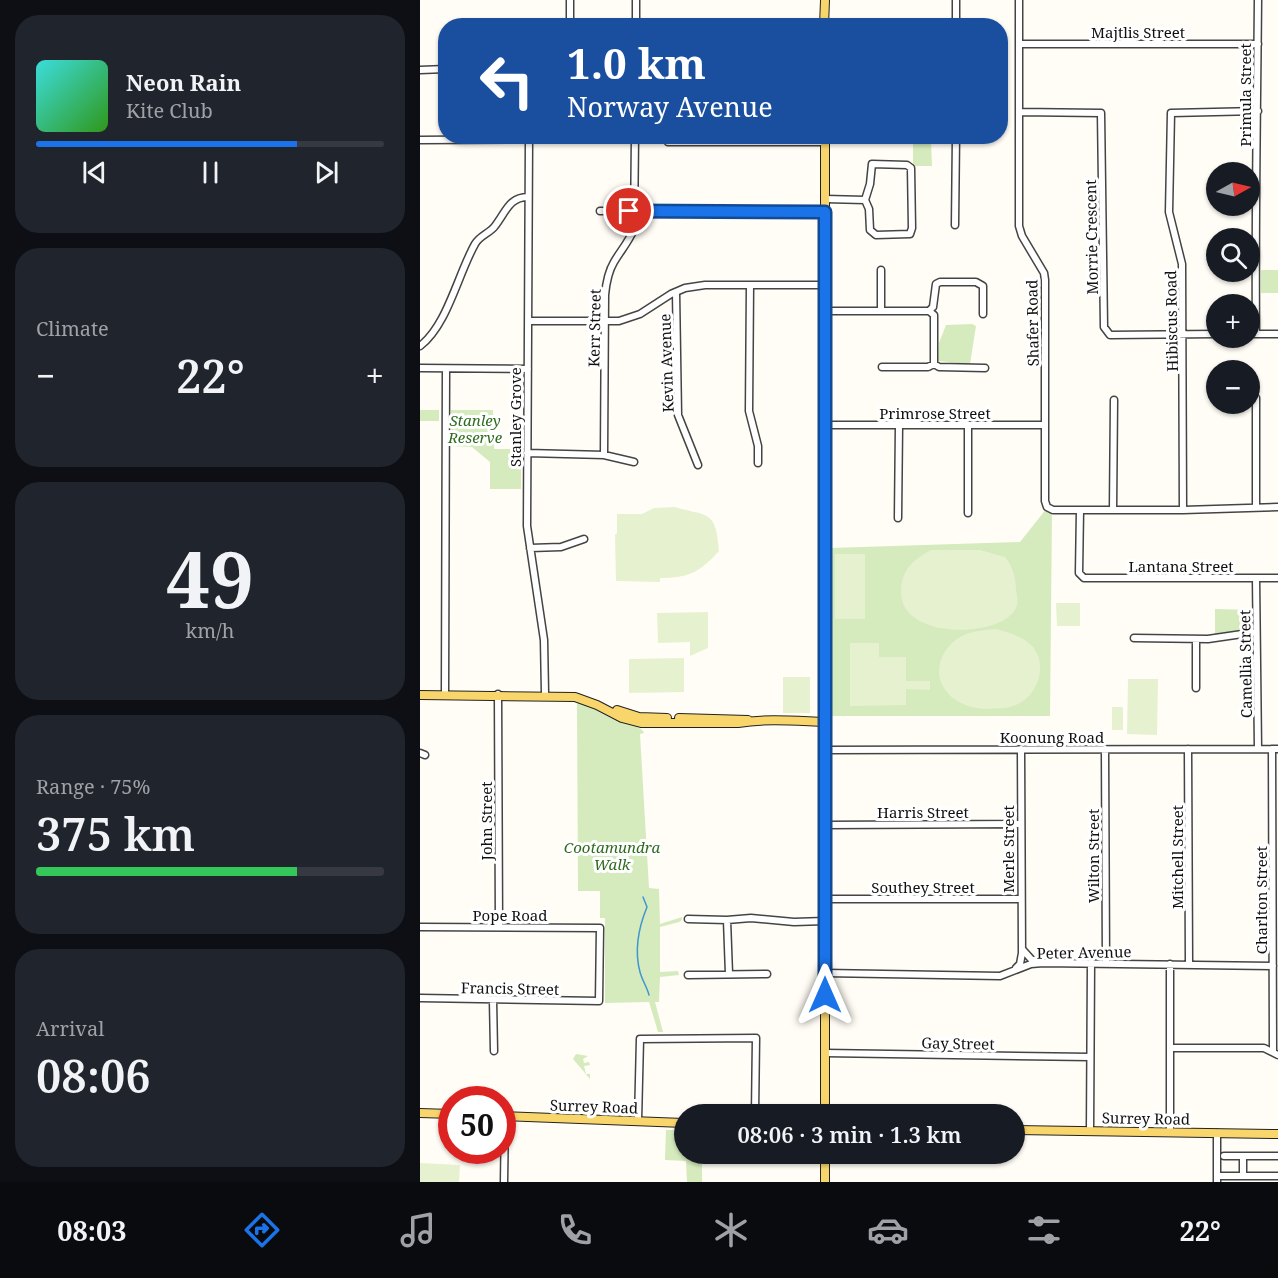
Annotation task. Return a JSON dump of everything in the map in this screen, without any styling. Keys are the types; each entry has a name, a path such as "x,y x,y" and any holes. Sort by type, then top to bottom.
{"main road":[{"path":"824,18 825,0"},
{"path":"825,144 825,1104"},
{"path":"420,695 579,696 632,715 652,718 683,721 825,722"},
{"path":"420,1113 438,1114"},
{"name":"Surrey Road","path":"516,1116 674,1123"},
{"name":"Surrey Road","path":"1025,1130 1278,1134"},
{"path":"825,1164 825,1182"}],"street":[{"path":"570,0 570,18"},
{"path":"636,0 636,18"},
{"path":"956,0 956,18"},
{"name":"Shafer Road","path":"1019,0 1019,226 1022,236 1044,273 1045,280 1044,509 1183,510 1278,507"},
{"name":"Primula Street","path":"1254,294 1258,0"},
{"name":"Majtlis Street","path":"1019,44 1258,44"},
{"path":"420,70 438,69"},
{"name":"Hibiscus Road","path":"1183,510 1182,264 1169,212 1171,113 1258,111"},
{"name":"Morrie Crescent","path":"1019,112 1101,113 1104,327 1110,335 1206,334"},
{"path":"420,140 438,140"},
{"name":"Stanley Grove","path":"529,144 527,525 544,640 545,695"},
{"name":"Kerr Street","path":"604,455 607,278 614,262 629,242 634,229 635,144"},
{"path":"955,225 956,144"},
{"path":"872,164 907,165 911,168 912,228 910,234 876,235 870,230 869,209 865,200 870,184 872,164"},
{"path":"420,346 433,335 476,242 494,228 514,200 519,197 528,197"},
{"path":"825,199 865,200"},
{"path":"600,211 825,212"},
{"path":"881,270 881,311"},
{"path":"929,311 933,307 936,284 976,282 983,286 983,314"},
{"path":"528,321 630,319 676,292 705,285 825,285"},
{"path":"750,285 749,411 758,446 758,463"},
{"name":"Kevin Avenue","path":"676,292 678,415 698,465"},
{"path":"825,310 929,311 934,315 934,364"},
{"path":"1260,334 1278,334"},
{"path":"882,367 928,367 934,364"},
{"path":"934,364 939,367 985,368"},
{"path":"420,368 528,369"},
{"path":"445,695 446,369"},
{"path":"1113,510 1114,400"},
{"path":"1256,414 1256,507"},
{"name":"Primrose Street","path":"825,425 1045,424"},
{"path":"898,426 898,518"},
{"path":"968,426 968,513"},
{"path":"527,453 604,455 634,462"},
{"name":"Lantana Street","path":"1080,510 1079,573 1084,578 1278,578"},
{"path":"530,548 561,547 584,538"},
{"name":"Camellia Street","path":"1256,578 1258,749"},
{"path":"1134,638 1196,640 1256,632"},
{"path":"1196,640 1196,688"},
{"name":"John Street","path":"496,695 499,927"},
{"name":"Merle Street","path":"1014,970 1020,964 1022,948 1021,749"},
{"name":"Wilton Street","path":"1105,749 1106,963"},
{"name":"Mitchell Street","path":"1188,749 1189,964"},
{"name":"Koonung Road","path":"826,750 1275,749"},
{"name":"Charlton Street","path":"1275,749 1276,932 1273,966 1275,1053"},
{"name":"Harris Street","path":"825,825 1020,824"},
{"name":"Southey Street","path":"825,899 1020,899"},
{"path":"688,919 751,918 794,922 825,921"},
{"path":"727,920 729,974"},
{"name":"Pope Road","path":"420,927 600,928 599,1001"},
{"path":"1022,948 1031,959 1043,963"},
{"name":"Peter Avenue","path":"825,973 1000,976 1031,964 1043,963 1273,966"},
{"path":"1090,1131 1091,963"},
{"path":"1170,964 1170,1132"},
{"path":"688,975 767,974"},
{"name":"Francis Street","path":"420,998 599,1001"},
{"path":"493,1000 494,1051"},
{"path":"638,1121 640,1039 756,1038 755,1104"},
{"path":"1170,1048 1264,1048 1275,1053"},
{"name":"Gay Street","path":"825,1053 1090,1057"},
{"path":"1217,1133 1217,1179 1278,1176"},
{"path":"1224,1156 1278,1156"},
{"path":"1243,1176 1244,1157"},
{"path":"504,1164 504,1182"}],"green space":[{"path":"913,144 931,144 932,166 913,166"},
{"path":"1261,270 1278,270 1278,293 1261,293"},
{"path":"972,324 976,326 970,364 938,361 939,343 946,325"},
{"path":"420,410 439,410 439,421 420,421"},
{"name":"Stanley Reserve","path":"451,410 493,410 494,449 521,449 521,489 490,489 490,462 472,447 451,446"},
{"path":"675,507 703,514 712,521 716,528 719,551 700,569 686,575 660,578 660,582 616,581 617,514 642,514 654,508"},
{"path":"1047,508 1052,512 1050,716 831,716 830,548 1020,542"},
{"path":"931,550 980,550 1005,557 1014,573 1017,598 1017,605 1009,616 995,624 976,629 955,630 935,627 917,619 905,608 901,592 903,578 909,566"},
{"path":"835,554 865,554 865,619 835,619"},
{"path":"1056,603 1080,603 1080,626 1057,626"},
{"path":"1215,609 1253,610 1253,627 1215,634"},
{"path":"708,612 708,648 690,656 690,642 658,643 657,613"},
{"path":"996,629 1011,633 1033,647 1040,662 1036,685 1027,698 1008,707 983,709 960,703 942,685 939,670 943,654 960,637 982,630"},
{"path":"850,643 879,643 879,657 906,657 906,681 930,681 930,690 906,689 906,705 850,706"},
{"path":"684,658 684,692 629,693 629,659"},
{"path":"783,677 810,677 810,713 783,713"},
{"path":"1128,679 1158,679 1157,735 1127,734"},
{"name":"Cootamundra Walk","path":"577,703 619,722 637,727 644,733 640,734 649,888 659,889 660,924 682,917 679,922 660,927 660,972 678,971 679,975 660,977 659,1002 655,1002 663,1032 658,1032 649,1002 605,1003 605,918 600,918 600,891 578,891"},
{"path":"1112,707 1123,707 1123,730 1112,730"},
{"path":"576,1054 588,1056 583,1059 584,1063 589,1062 590,1065 584,1066 586,1074 590,1074 590,1079 573,1059"},
{"path":"666,1130 674,1130 674,1160 665,1160"},
{"path":"420,1163 460,1165 459,1182 420,1182"},
{"path":"686,1164 702,1164 702,1182 687,1182"}],"waterway":[{"path":"643,897 647,907 639,931 637,956 649,995"}],"route":[{"path":"629,211 825,212 825,995"}]}
